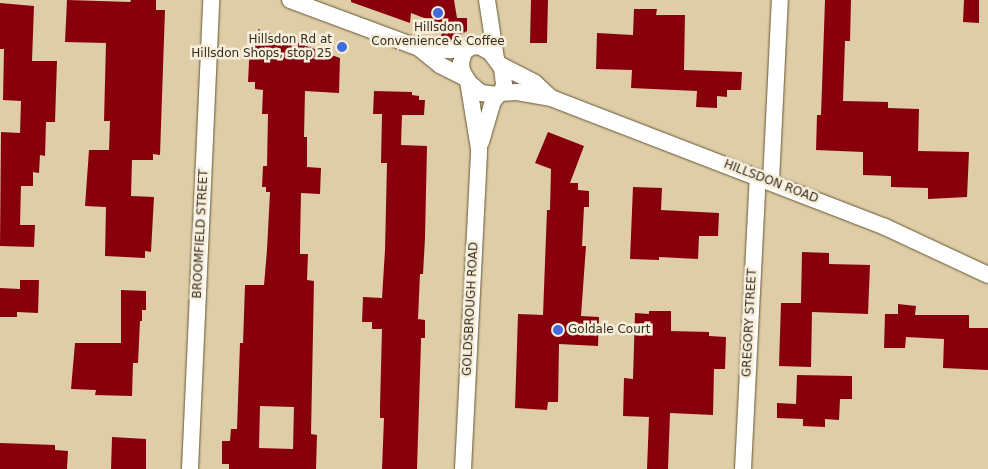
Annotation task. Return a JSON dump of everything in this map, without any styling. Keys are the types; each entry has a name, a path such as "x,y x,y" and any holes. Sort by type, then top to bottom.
{"street":[{"name":"BROOMFIELD STREET","path":"190,469 211,0"},
{"path":"290,0 418,48 450,50 470,47 484,48 498,62"},
{"name":"GREGORY STREET","path":"743,469 764,179 780,0"},
{"path":"418,48 440,65 467,80 481,93 490,96 500,93 504,82 498,62 486,1"},
{"path":"467,80 461,63 462,54 470,47 477,35 486,1"},
{"name":"HILLSDON ROAD","path":"498,62 535,83 551,98"},
{"name":"GOLDSBROUGH ROAD","path":"467,80 479,149"},
{"name":"HILLSDON ROAD","path":"500,93 517,92 551,98 885,227 988,275"},
{"name":"GOLDSBROUGH ROAD","path":"463,469 479,149 490,108 500,93"}],"building":[{"path":"67,0 130,2 131,0 156,0 156,10 165,10 160,155 153,154 153,160 132,160 131,196 154,197 151,252 145,251 145,258 105,256 106,207 85,206 89,150 109,150 110,121 104,121 106,43 65,42"},
{"path":"351,0 454,0 457,18 467,18 467,31 451,40 441,36 445,26 411,13 410,23 351,2"},
{"path":"531,0 548,0 547,43 530,43"},
{"path":"825,0 851,0 850,41 845,41 843,101 888,102 888,108 919,109 918,151 969,152 967,197 928,199 928,188 891,187 891,176 863,175 863,152 816,150 817,115 821,115"},
{"path":"964,0 979,0 979,23 963,22"},
{"path":"0,3 34,6 32,61 57,61 55,122 46,122 45,156 40,155 39,173 33,172 33,186 21,186 20,225 35,225 34,247 0,246 1,132 20,133 21,101 3,100 4,49 0,49"},
{"path":"634,9 657,9 656,15 685,15 684,70 742,72 741,90 727,90 727,97 717,96 717,108 696,107 697,91 631,88 632,70 596,69 597,33 633,35"},
{"path":"258,29 340,58 339,93 305,91 304,137 307,137 307,167 321,168 320,194 301,193 300,242 300,254 308,254 307,280 314,281 311,434 317,435 316,469 229,469 229,464 222,464 222,441 230,441 231,429 237,429 240,343 243,343 245,285 264,285 267,250 270,192 266,192 266,187 262,187 263,166 267,166 268,114 262,114 263,90 255,89 255,82 248,82 250,43 257,43","holes":["260,406 294,407 293,449 259,448"]},
{"path":"374,91 412,92 412,95 419,96 419,100 425,100 424,115 402,115 401,145 427,146 425,238 423,274 420,274 418,319 425,320 425,338 421,338 417,469 382,469 384,418 380,418 380,406 382,329 372,329 372,322 362,322 363,297 382,298 385,250 387,163 381,163 382,114 373,114"},
{"path":"548,132 584,146 570,183 578,183 578,190 589,191 589,207 584,207 582,246 586,246 581,316 599,317 598,346 559,344 558,402 548,402 547,410 515,408 518,314 543,315 547,210 550,210 551,169 535,163"},
{"path":"633,187 662,188 661,210 719,213 718,236 699,236 698,259 659,257 659,260 630,259"},
{"path":"802,252 829,253 829,264 870,265 868,314 812,312 811,367 779,366 781,303 801,303"},
{"path":"20,280 39,280 38,313 17,312 17,317 0,317 0,288 20,289"},
{"path":"121,290 146,291 146,310 142,310 142,321 140,321 138,363 133,363 132,396 95,395 96,390 71,389 75,343 121,343"},
{"path":"898,304 916,306 915,315 969,315 969,328 988,328 988,370 943,368 944,339 906,337 905,348 884,348 885,314 898,314"},
{"path":"649,311 671,311 671,331 709,332 709,336 726,337 725,369 714,369 713,415 670,413 668,469 647,469 649,417 623,416 624,378 633,379 635,313 649,314"},
{"path":"797,375 852,376 852,399 840,399 839,420 825,419 825,427 803,426 803,419 777,418 777,403 796,404"},
{"path":"112,437 146,439 146,469 111,469"},
{"path":"0,443 55,445 55,450 68,451 67,469 0,469"}],"place":[{"name":"Hillsdon Convenience & Coffee","path":"438,13"},
{"name":"Hillsdon Rd at Hillsdon Shops, stop 25","path":"342,47"},
{"name":"Goldale Court","path":"558,330"}]}
